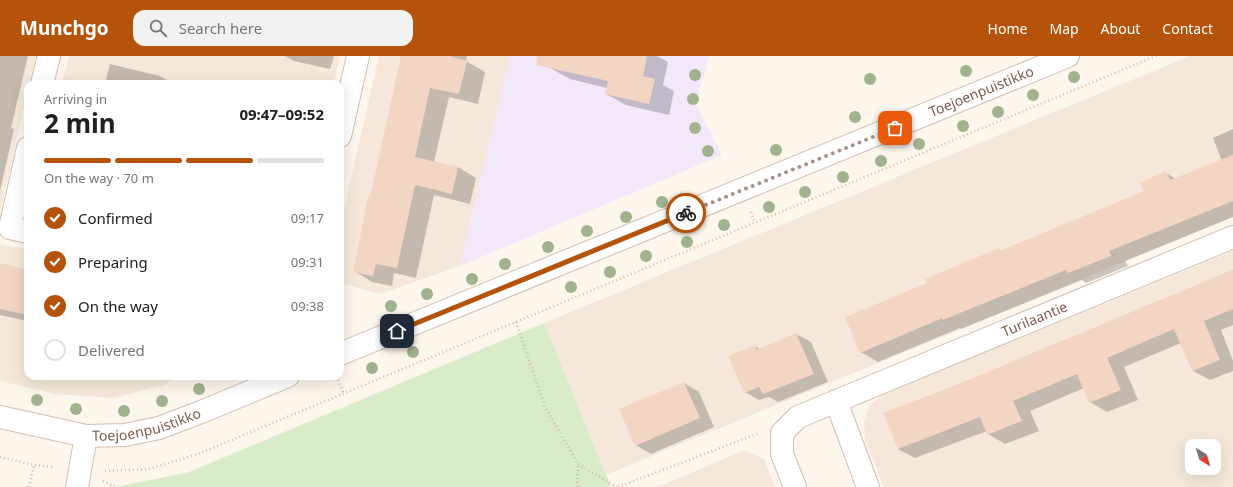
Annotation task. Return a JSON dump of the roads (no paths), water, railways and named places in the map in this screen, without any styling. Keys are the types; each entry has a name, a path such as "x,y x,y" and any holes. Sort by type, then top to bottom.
{"street":[{"path":"43,80 49,56"},
{"path":"344,118 358,56"},
{"name":"Toejoenpuistikko","path":"344,352 1068,56"},
{"path":"24,166 10,228 24,231"},
{"name":"Turilaantie","path":"795,487 782,454 782,433 798,417 1233,237"},
{"name":"Toejoenpuistikko","path":"0,417 86,436 125,435 159,428 278,380"},
{"path":"836,401 868,487"},
{"path":"79,479 86,436"}]}
